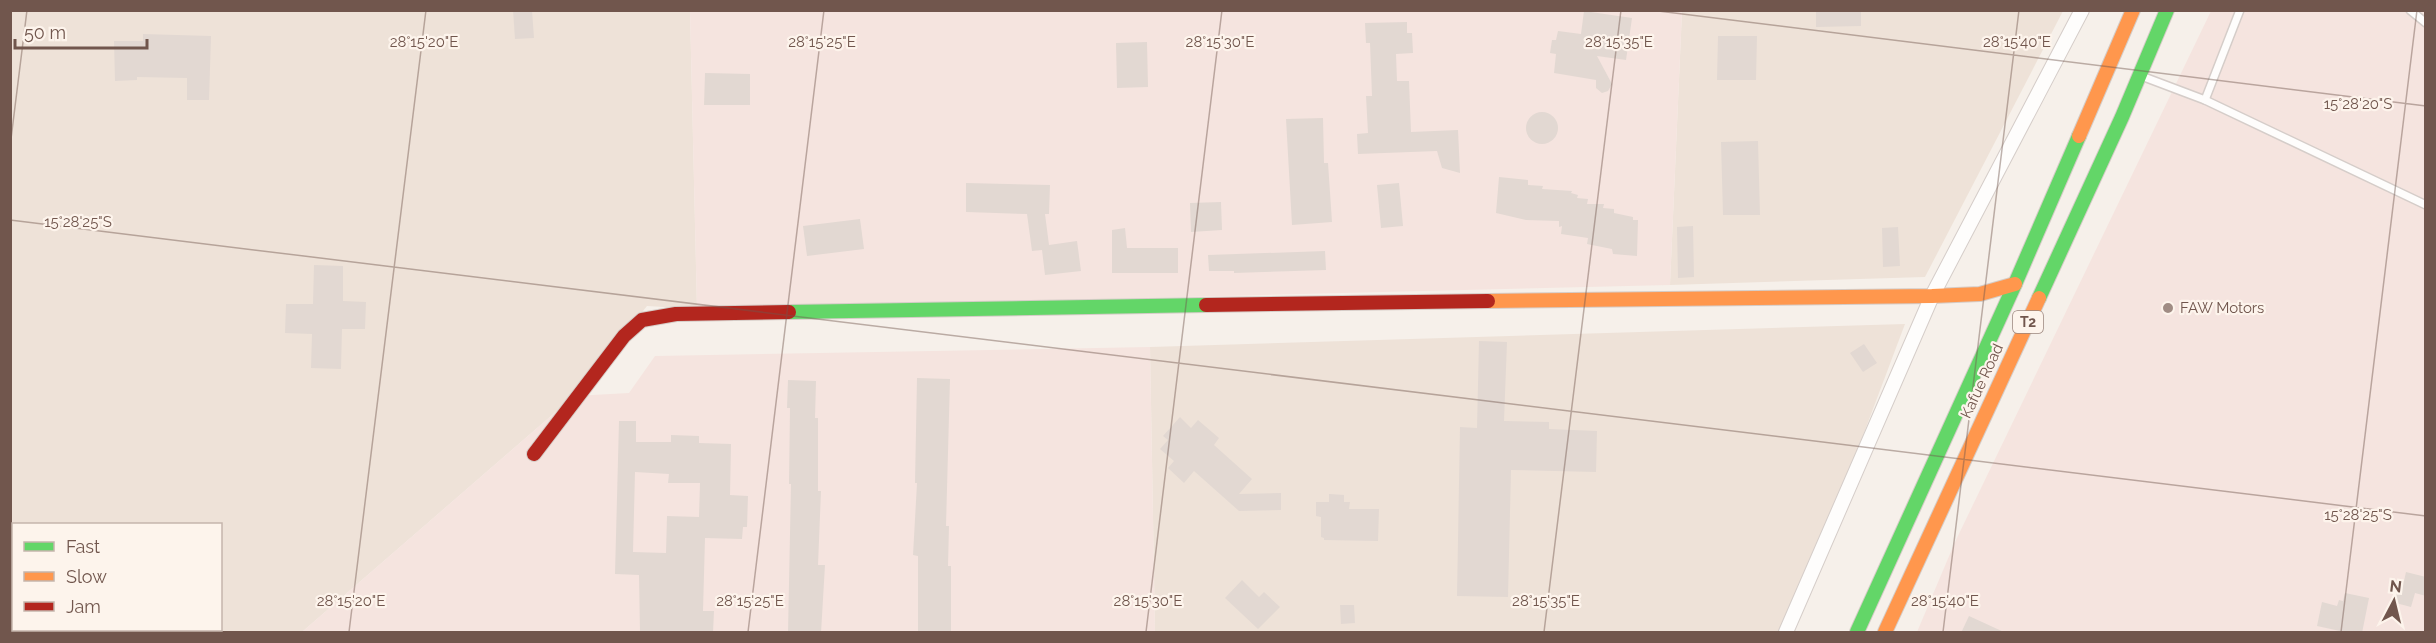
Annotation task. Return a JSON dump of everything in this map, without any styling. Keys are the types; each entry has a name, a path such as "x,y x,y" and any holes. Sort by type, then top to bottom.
{"street":[{"path":"1786,633 1932,296 2082,10"},
{"name":"Kafue Road","path":"1857,633 2015,284 2133,10"},
{"name":"Kafue Road","path":"1885,633 2140,76 2167,10"},
{"path":"534,454 624,336 642,320 676,314 1240,304 1932,296 1980,294 2015,284"}],"lane":[{"path":"2205,100 2240,10"},
{"path":"2409,10 2426,23"},
{"path":"2140,76 2205,100 2426,205"}],"shaded area":[{"path":"10,11 690,11 697,309 647,306 574,396 302,632 11,632"},
{"path":"690,11 1682,11 1670,285 697,309"},
{"path":"1682,11 2063,11 1925,277 1670,285"},
{"path":"2211,11 2425,11 2425,632 1917,632 1955,542"},
{"path":"1905,324 1789,632 1155,632 1150,347"},
{"path":"1150,347 1155,632 302,632 574,396 629,393 655,356"}],"building":[{"path":"513,10 532,10 534,38 515,39"},
{"path":"1816,10 1861,10 1861,26 1816,27"},
{"path":"1584,11 1632,18 1626,60 1597,56 1612,84 1608,91 1602,93 1596,88 1596,80 1554,73 1556,54 1550,53 1552,40 1556,40 1558,31 1581,34"},
{"path":"1407,22 1407,33 1412,33 1413,53 1396,54 1397,81 1409,81 1411,132 1458,130 1460,173 1442,168 1437,151 1358,154 1357,134 1368,133 1366,96 1372,96 1370,43 1366,43 1365,23"},
{"path":"143,34 211,36 209,100 187,100 187,78 137,77 137,80 115,81 114,41 143,41"},
{"path":"1718,36 1757,36 1756,80 1717,80"},
{"path":"1147,42 1148,87 1117,88 1116,43"},
{"path":"705,73 750,74 750,105 704,105"},
{"path":"1542,112 1553,117 1558,128 1553,139 1542,144 1531,139 1526,128 1531,117"},
{"path":"1323,118 1324,163 1328,163 1332,222 1292,225 1286,119"},
{"path":"1758,141 1760,215 1723,215 1721,142"},
{"path":"1499,177 1528,180 1528,185 1543,186 1542,189 1572,191 1571,193 1578,195 1577,198 1588,199 1587,204 1604,204 1603,208 1614,209 1614,213 1633,217 1633,220 1638,220 1637,256 1613,254 1612,249 1587,244 1588,238 1561,234 1562,226 1559,227 1559,221 1526,220 1496,213"},
{"path":"966,183 1050,185 1049,214 1045,214 1049,245 1077,241 1081,271 1045,275 1042,250 1032,251 1027,214 966,212"},
{"path":"1399,183 1403,226 1381,228 1377,185"},
{"path":"1221,202 1222,230 1191,232 1190,203"},
{"path":"860,219 864,249 807,256 803,226"},
{"path":"1693,226 1694,277 1678,278 1677,227"},
{"path":"1898,227 1900,266 1883,267 1882,228"},
{"path":"1125,228 1127,248 1178,248 1178,273 1112,273 1112,230"},
{"path":"1325,251 1326,270 1234,273 1234,271 1209,271 1208,255"},
{"path":"314,265 343,266 343,301 366,302 365,329 342,329 341,369 311,368 312,334 285,333 286,304 313,304"},
{"path":"1479,341 1507,342 1504,421 1549,422 1549,429 1597,431 1596,472 1511,470 1508,597 1457,596 1460,427 1477,428"},
{"path":"1864,344 1877,363 1863,372 1850,353"},
{"path":"917,378 950,379 946,526 949,526 948,566 951,566 951,633 918,633 918,556 913,555 917,483 915,483"},
{"path":"788,380 816,381 818,491 821,491 818,565 825,565 821,633 788,633 791,484 789,484"},
{"path":"1180,417 1191,428 1198,420 1219,438 1214,445 1252,479 1239,494 1281,493 1281,510 1239,511 1194,471 1184,483 1168,468 1174,461 1160,449 1168,440 1163,436"},
{"path":"619,421 636,421 636,442 671,442 671,435 699,436 699,443 731,444 730,495 748,496 747,527 743,527 742,539 705,538 703,611 714,611 713,633 640,633 639,575 615,574","holes":["635,472 669,474 668,483 700,483 699,517 667,516 666,553 633,552"]},
{"path":"1329,494 1344,495 1344,502 1350,502 1349,509 1379,509 1378,541 1324,540 1321,537 1321,517 1316,516 1316,502 1329,502"},
{"path":"2406,572 2426,577 2426,596 2415,593 2411,607 2392,602 2398,579 2404,581"},
{"path":"1242,580 1259,597 1264,592 1280,607 1258,629 1225,598"},
{"path":"2345,593 2369,598 2362,633 2349,633 2317,626 2322,602 2337,606 2339,600 2343,601"},
{"path":"1340,605 1354,605 1355,623 1341,624"},
{"path":"1969,616 2006,633 1961,633"}],"traffic: fast":[{"path":"2039,298 2122,117 2167,10"},
{"path":"1857,632 2015,284 2079,136"},
{"path":"789,312 1206,305"}],"traffic: slow":[{"path":"2079,136 2133,10"},
{"path":"1488,301 1932,296 1980,294 2015,284"},
{"path":"1885,632 2039,298"}],"traffic: jam":[{"path":"1206,305 1488,301"},
{"path":"534,454 624,336 642,320 676,314 789,312"}],"place":[{"name":"FAW Motors","path":"2168,308"}]}
